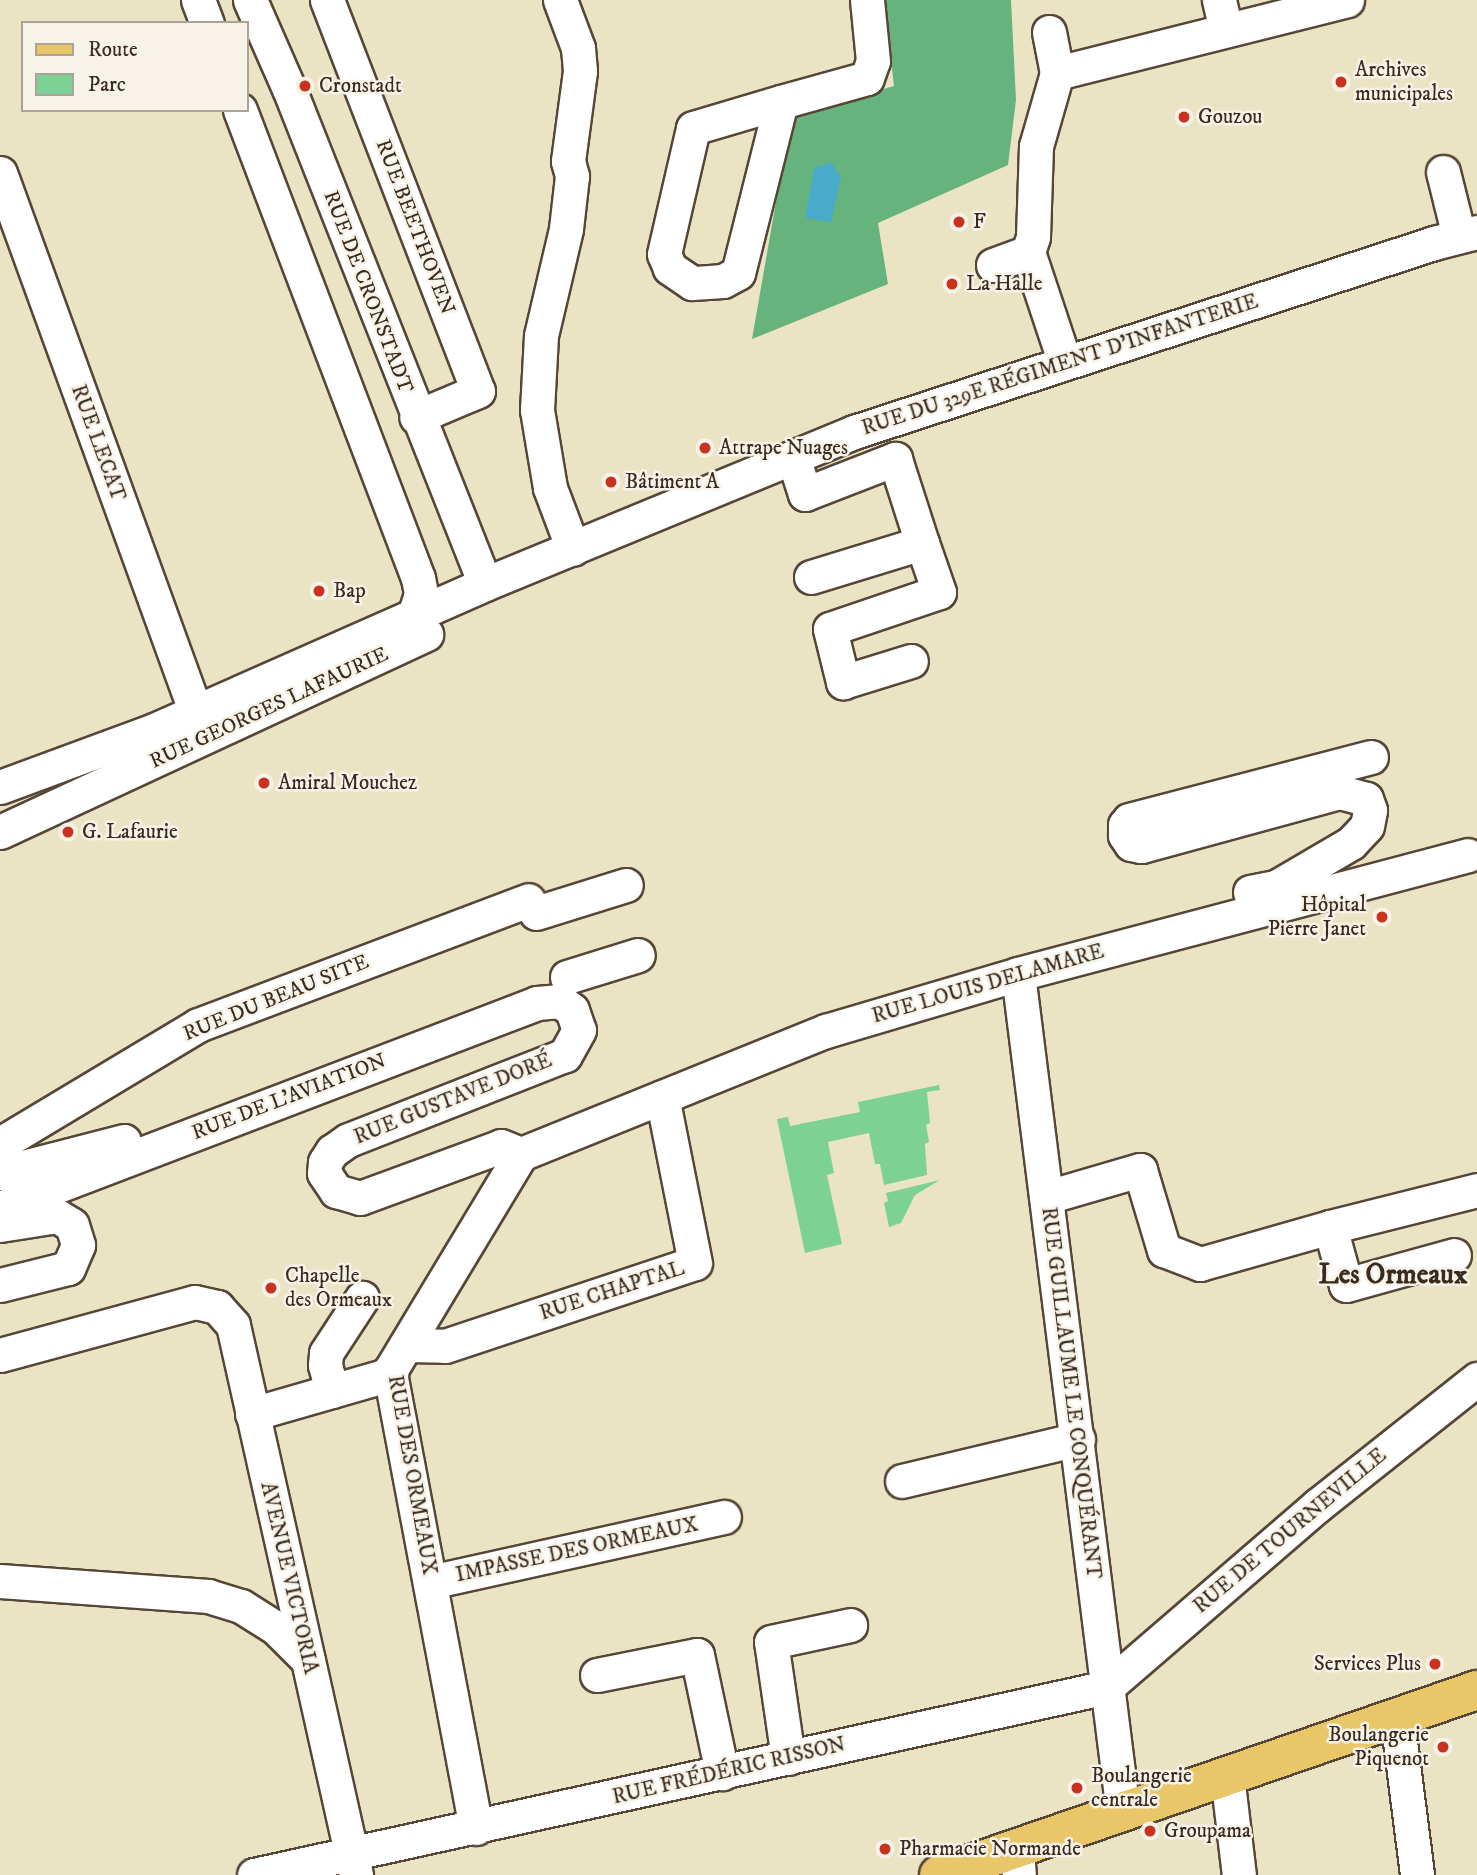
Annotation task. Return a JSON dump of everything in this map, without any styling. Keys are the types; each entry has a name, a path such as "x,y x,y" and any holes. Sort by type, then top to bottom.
{"main road":[{"path":"939,1875 1018,1862 1123,1812 1477,1690"}],"street":[{"path":"199,0 206,21"},
{"name":"RUE DE CRONSTADT","path":"250,0 290,91 416,417 485,584"},
{"name":"RUE BEETHOVEN","path":"327,0 478,391 416,417"},
{"path":"560,0 578,48 580,72 568,161 572,176 566,229 541,336 537,410 550,488 573,549"},
{"path":"781,102 738,273 723,281 692,283 670,268 664,254 693,128 781,102 867,78 873,61 867,0"},
{"path":"1057,73 1223,15 1348,0"},
{"path":"1049,32 1057,73 1036,146 1033,237 1028,252 1065,363"},
{"path":"241,112 418,578 421,594 414,615"},
{"path":"1443,172 1468,234"},
{"name":"RUE LECAT","path":"0,173 196,713"},
{"name":"RUE DU 329E RÉGIMENT D'INFANTERIE","path":"485,584 853,432 1468,234"},
{"path":"993,265 1028,252"},
{"path":"793,457 805,494 895,460 939,592 830,629 844,681 911,661"},
{"path":"811,578 922,543"},
{"name":"RUE GEORGES LAFAURIE","path":"0,832 451,621 495,596 529,566"},
{"path":"451,621 485,584"},
{"name":"RUE GEORGES LAFAURIE","path":"0,787 196,713 485,584"},
{"path":"1114,948 1120,936 1132,924 1152,915 1276,887 1351,843 1367,826 1370,810 1366,799 1339,792 1141,846 1131,844 1125,835 1125,825 1129,820 1371,757"},
{"name":"RUE LOUIS DELAMARE","path":"521,1154 826,1031 1018,974 1468,855"},
{"name":"RUE DU BEAU SITE","path":"0,1143 198,1025 532,906 625,885"},
{"path":"567,977 638,955"},
{"name":"RUE GUILLAUME LE CONQUÉRANT","path":"1018,974 1123,1812"},
{"name":"RUE DE L'AVIATION","path":"0,1208 537,1003 560,1001 576,1015"},
{"name":"RUE GUSTAVE DORÉ","path":"521,1154 501,1146 360,1198 336,1191 324,1173 325,1162 332,1151 348,1140 565,1055 579,1030 576,1015"},
{"name":"RUE CHAPTAL","path":"398,1360 695,1263 662,1097"},
{"path":"0,1173 131,1139 175,1141"},
{"name":"RUE DES ORMEAUX","path":"476,1828 430,1582 398,1360 480,1201 521,1154"},
{"path":"1047,1197 1140,1170 1164,1250 1200,1264 1330,1227 1477,1190"},
{"path":"0,1225 57,1216 72,1225 78,1245 68,1268 0,1285"},
{"path":"1330,1227 1346,1284 1454,1255"},
{"path":"332,1391 325,1365 326,1353 362,1298"},
{"name":"AVENUE VICTORIA","path":"0,1355 195,1302 217,1307 233,1325 354,1864"},
{"path":"252,1414 332,1391 398,1360"},
{"name":"RUE DE TOURNEVILLE","path":"1107,1687 1318,1505 1477,1379"},
{"path":"902,1481 1078,1439"},
{"name":"IMPASSE DES ORMEAUX","path":"430,1582 724,1517"},
{"path":"0,1581 208,1595 241,1606 276,1628 308,1660"},
{"path":"788,1758 771,1642 850,1625"},
{"path":"597,1675 697,1655 722,1773"},
{"name":"RUE FRÉDÉRIC RISSON","path":"254,1875 354,1864 476,1828 1107,1687"},
{"path":"1397,1718 1417,1875"},
{"path":"1227,1775 1239,1875"}],"green space":[{"path":"884,0 1011,0 1016,100 1008,165 878,223 888,284 752,339 791,116 894,86"},
{"path":"939,1085 940,1090 927,1092 930,1123 926,1125 929,1142 925,1144 927,1175 884,1185 880,1164 875,1164 869,1133 828,1142 834,1173 827,1175 842,1244 805,1253 777,1119 788,1117 790,1126 860,1112 858,1102"},
{"path":"940,1180 915,1195 901,1223 889,1227 884,1203 888,1201 886,1193"}],"water":[{"path":"831,162 841,177 831,222 805,218 814,168"}],"place":[{"name":"Archives municipales","path":"1341,82"},
{"name":"Cronstadt","path":"305,86"},
{"name":"Gouzou","path":"1184,117"},
{"name":"F","path":"959,222"},
{"name":"La Halle","path":"952,284"},
{"name":"Attrape Nuages","path":"705,448"},
{"name":"Bâtiment A","path":"611,482"},
{"name":"Bap","path":"319,591"},
{"name":"Amiral Mouchez","path":"264,783"},
{"name":"G. Lafaurie","path":"68,832"},
{"name":"Hôpital Pierre Janet","path":"1382,917"},
{"name":"Chapelle des Ormeaux","path":"271,1288"},
{"name":"Services Plus","path":"1435,1664"},
{"name":"Boulangerie Piquenot","path":"1443,1747"},
{"name":"Boulangerie centrale","path":"1077,1788"},
{"name":"Groupama","path":"1150,1831"},
{"name":"Pharmacie Normande","path":"885,1849"}],"district":[{"name":"Les Ormeaux","path":"1393,1275"}]}
